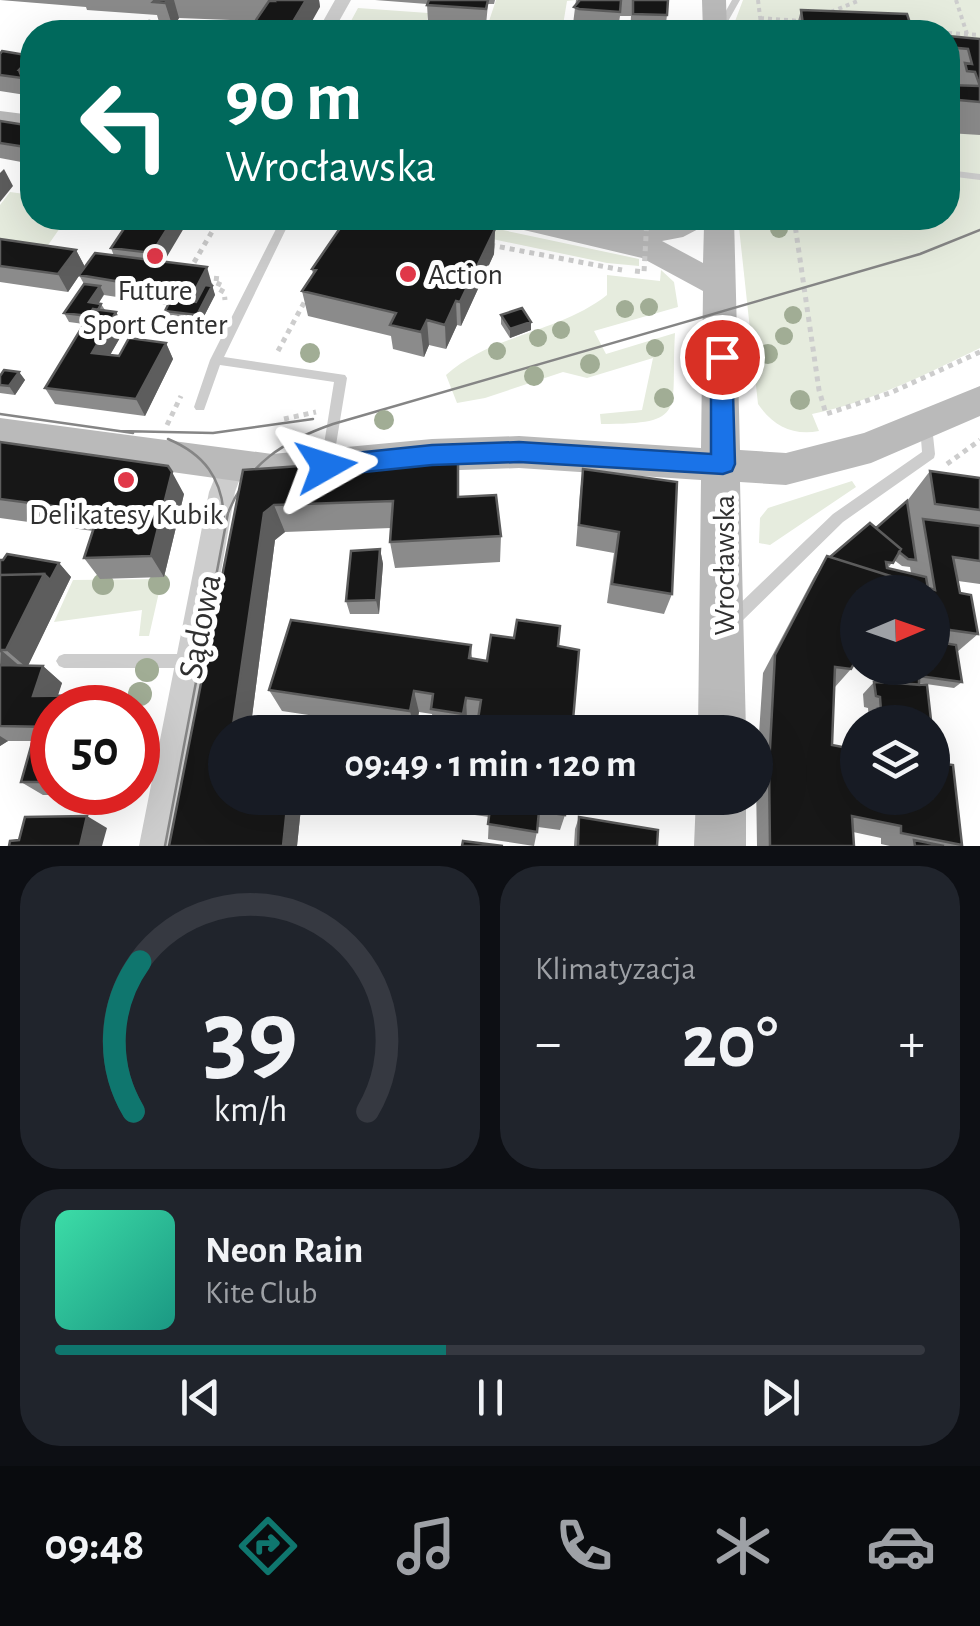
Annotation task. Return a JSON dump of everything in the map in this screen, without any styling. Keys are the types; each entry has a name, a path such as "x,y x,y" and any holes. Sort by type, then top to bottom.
{"main road":[{"path":"576,230 676,259 721,286"},
{"path":"602,235 669,230"},
{"name":"Wrocławska","path":"719,230 722,715"},
{"path":"0,433 272,470 432,455 519,452 786,468 861,450 926,426 980,400"},
{"path":"720,846 721,815"}],"street":[{"path":"335,0 343,0"},
{"name":"Sądowa","path":"156,846 222,492 232,465"}],"lane":[{"path":"200,407 216,360 281,230"},
{"path":"216,360 341,378 326,466"},
{"path":"724,629 838,518 929,454 926,426"},
{"path":"64,661 192,661"}],"path":[{"path":"758,0 760,18 784,20"},
{"path":"825,14 860,0"},
{"path":"956,0 967,34"},
{"path":"960,34 980,35"},
{"path":"213,230 187,274 221,278 216,288 224,292 224,307"},
{"path":"635,271 644,272 646,230"},
{"path":"796,230 819,390 826,414 890,393 980,352"},
{"path":"485,243 607,268"},
{"path":"271,367 309,294"},
{"path":"168,426 182,394"},
{"path":"284,419 309,414"}],"shaded area":[{"path":"496,0 576,0 567,1 564,20 489,20"},
{"path":"743,0 980,0 980,348 877,395 812,414 819,431 784,428 758,404 739,230 960,230 960,20 736,20"},
{"path":"358,8 428,13 427,20 352,20"},
{"path":"10,192 20,193 20,230 59,230 39,258 0,252 0,205"},
{"path":"449,230 502,230 639,259 639,266 607,263"},
{"path":"661,270 674,282 678,307 594,331 606,354 675,333 673,397 662,416 649,421 601,424 600,414 642,410 653,358 587,378 563,372 485,398 457,403 446,375 464,361 588,308 607,295 607,275 660,281"},
{"path":"852,481 856,487 770,545 759,543 760,518 768,508"},
{"path":"162,579 149,636 139,636 142,610 54,622 73,580"}],"building":[{"path":"306,0 294,20 256,20 269,1"},
{"path":"429,0 488,0 486,9 427,5"},
{"path":"580,0 621,0 620,12 574,7"},
{"path":"633,0 668,0 667,15 633,14"},
{"path":"801,10 907,14 909,20 802,20"},
{"path":"960,37 980,39 980,86 975,72 967,71 965,63 972,64 968,49 960,48"},
{"path":"0,54 20,54 20,78 0,75"},
{"path":"960,85 980,86 980,102 960,100"},
{"path":"0,121 20,124 20,146 0,143"},
{"path":"123,230 166,230 152,253 111,248"},
{"name":"Action","path":"339,230 495,230 445,325 427,320 421,332 390,325 396,313 302,291 316,270 312,269"},
{"path":"0,239 76,250 58,274 0,266"},
{"path":"95,253 207,267 193,294 79,275"},
{"path":"84,284 100,286 89,302 101,304 98,310 93,309 88,316 64,313"},
{"path":"205,285 212,286 197,315 165,311 171,299 196,302"},
{"path":"522,308 531,322 510,329 501,315"},
{"path":"93,309 116,312 92,353 119,356 129,338 166,343 136,399 45,388"},
{"path":"4,370 19,372 9,386 0,385"},
{"path":"0,442 168,466 172,472 151,556 84,558 99,512 0,499"},
{"path":"458,455 458,497 496,495 501,536 390,542 393,501 274,505 264,513 234,715 208,715 208,815 286,815 283,846 169,846 243,470"},
{"path":"583,469 677,482 672,594 612,584 619,532 579,525"},
{"path":"930,471 980,478 980,510 935,504"},
{"path":"907,501 916,560 899,552 901,549 876,528"},
{"path":"923,519 980,526 980,561 953,557 960,593 971,595 978,634 950,630 950,575 932,575"},
{"path":"870,523 901,549 893,563 886,562 887,568 917,575 887,575 830,557"},
{"path":"380,549 376,600 346,601 351,551"},
{"path":"7,554 59,563 50,580 44,574 0,575 0,560"},
{"path":"827,556 887,575 840,575 840,668 835,667 832,745 840,747 840,815 950,815 950,765 953,765 962,845 901,833 901,826 852,816 854,846 770,846 775,655"},
{"path":"44,574 6,650 0,652 0,575"},
{"path":"291,620 471,645 469,658 487,661 491,635 514,638 517,620 560,626 558,646 579,650 573,715 479,715 481,700 466,698 463,714 431,709 433,694 414,691 410,711 269,690"},
{"path":"950,644 956,645 962,682 950,680"},
{"path":"0,665 43,666 37,685 30,685 30,727 0,726"},
{"path":"874,685 927,685 929,705 881,705 880,697 876,696"},
{"path":"30,750 30,782 21,782"},
{"path":"489,815 539,815 537,832 488,824"},
{"path":"87,816 80,846 9,846 10,841 19,840 25,817"},
{"path":"579,817 658,830 657,846 578,846"},
{"path":"914,840 944,846 915,846"},
{"path":"463,841 503,846 462,846"}],"tram line":[{"path":"165,846 228,513 246,480 270,456 333,424 920,254 980,230"},
{"path":"0,414 119,431"},
{"path":"119,431 213,433 313,419"},
{"path":"119,431 133,433"},
{"path":"168,439 192,452 209,469 219,490 224,517"}],"place":[{"name":"Future Sport Center","path":"155,256"},
{"name":"Action","path":"408,274"},
{"name":"Delikatesy Kubik","path":"126,480"}],"route":[{"path":"326,466 487,452 578,453 723,464 722,357"}]}
